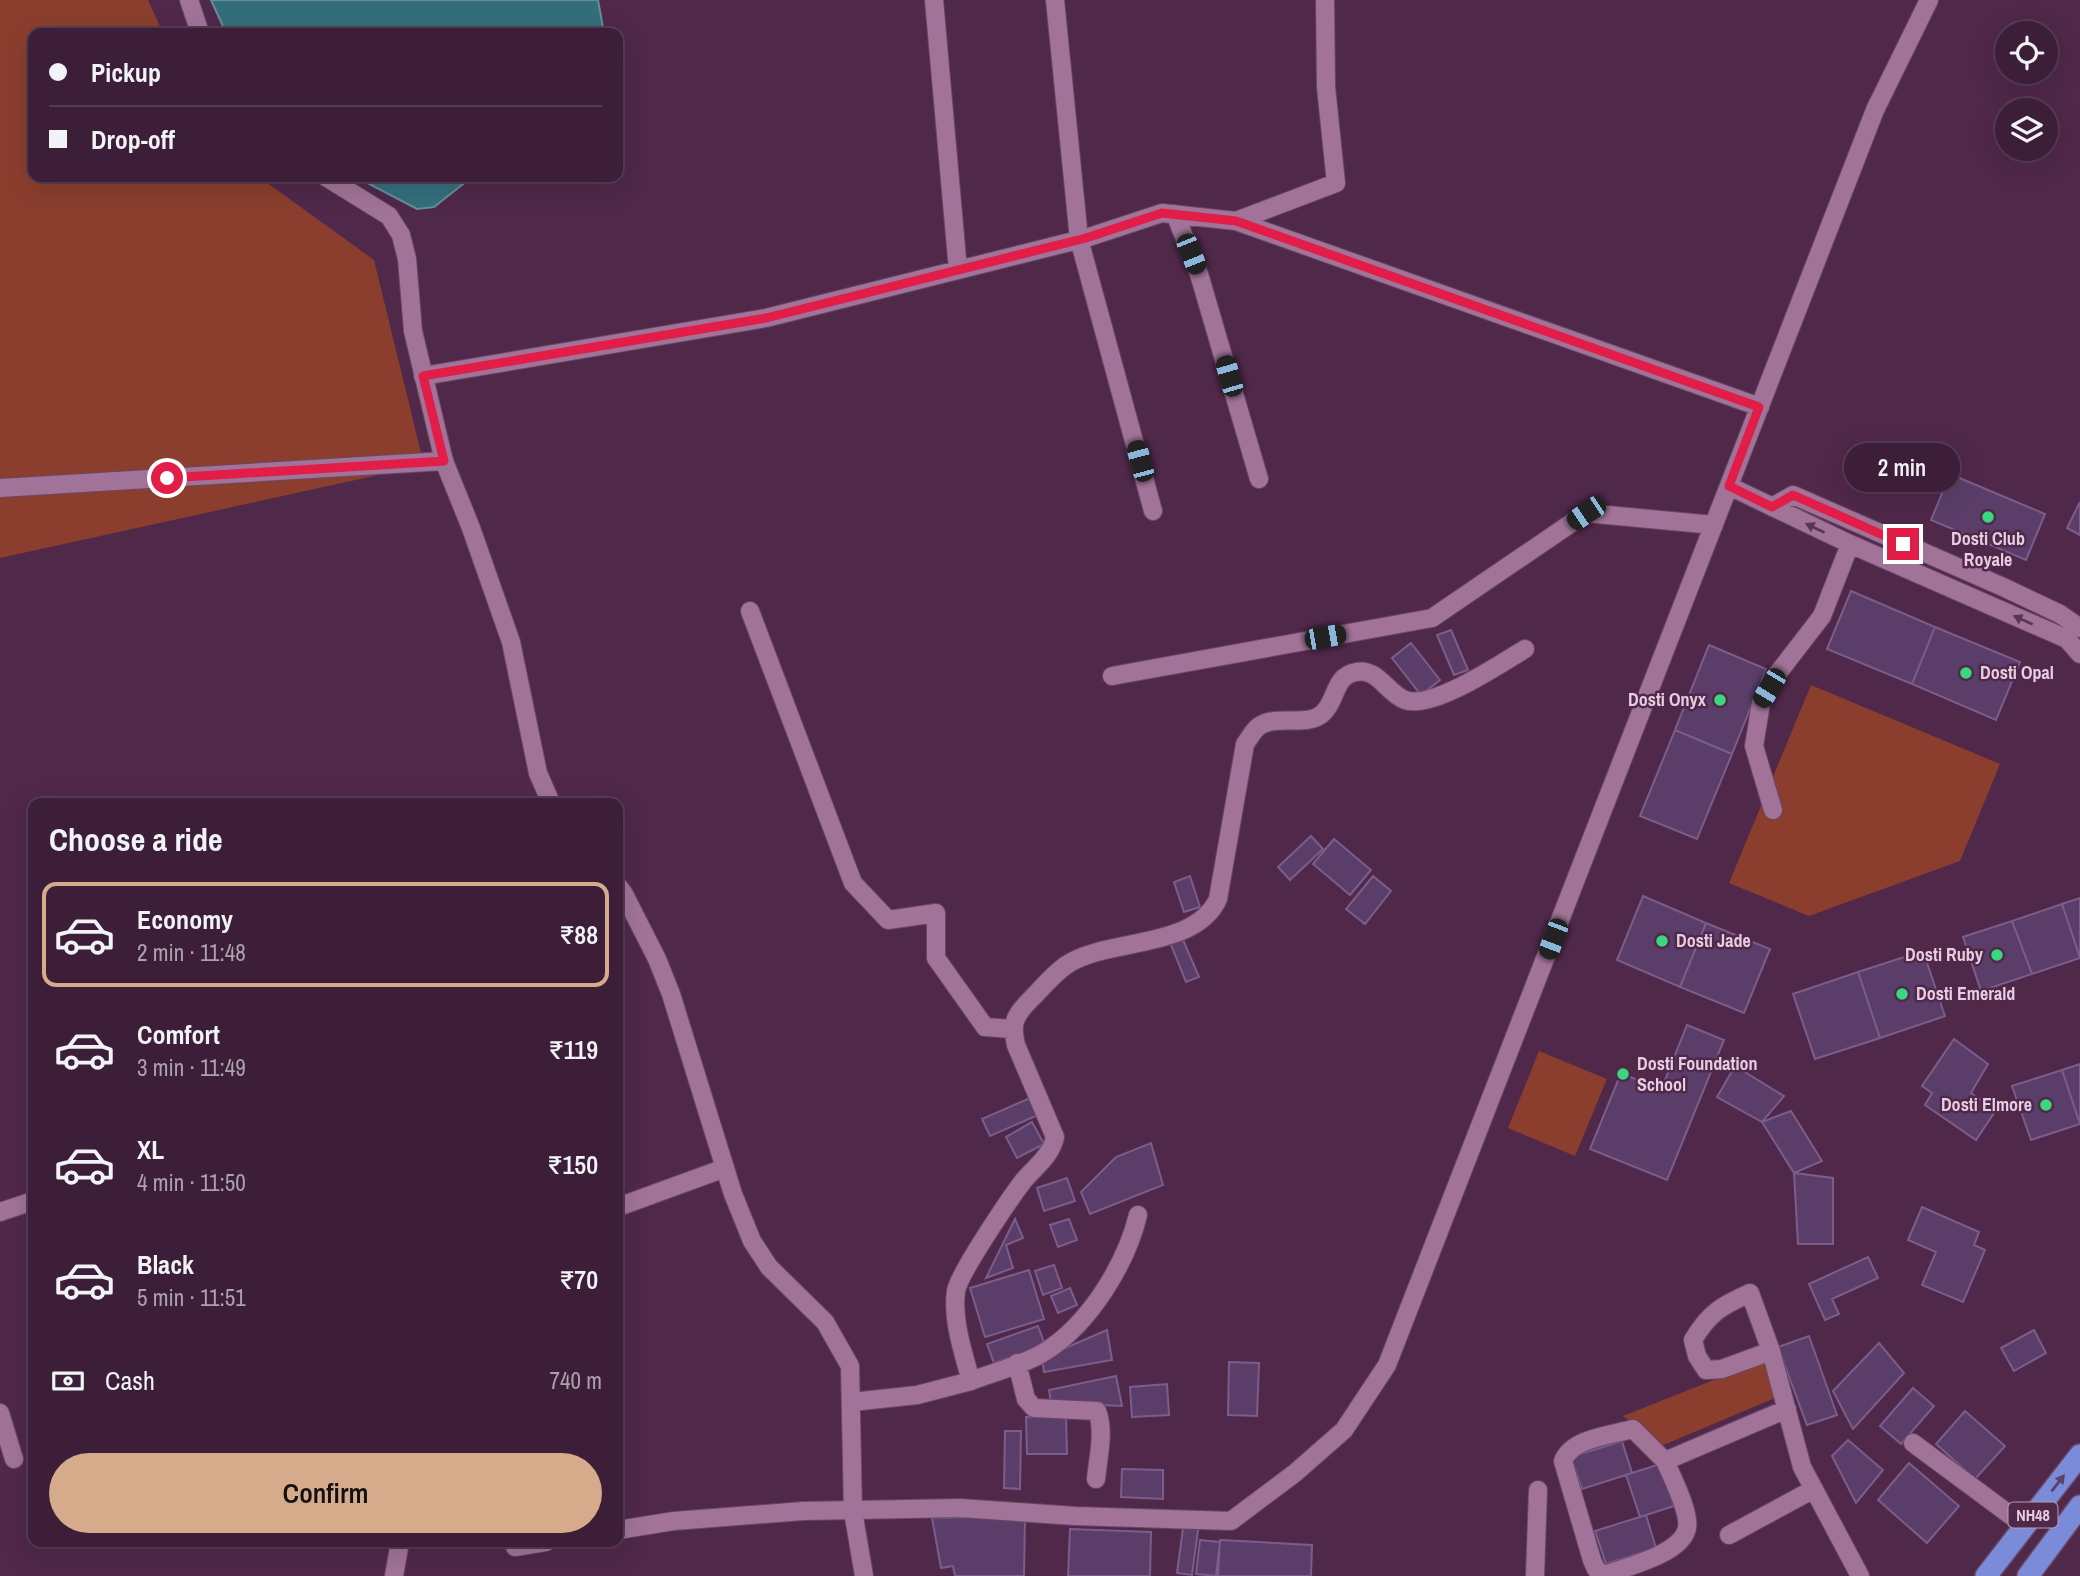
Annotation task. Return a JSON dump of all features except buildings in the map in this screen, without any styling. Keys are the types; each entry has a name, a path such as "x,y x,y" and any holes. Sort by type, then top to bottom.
{"highway":[{"name":"NH48","path":"1986,1576 2080,1455"},
{"name":"NH48","path":"2028,1576 2080,1506"}],"street":[{"path":"189,0 198,28"},
{"path":"934,0 958,270"},
{"path":"1055,0 1079,240 1153,511"},
{"path":"1236,221 1336,183 1326,87 1325,0"},
{"path":"623,1529 674,1521 803,1511 960,1508 1075,1516 1231,1521 1295,1473 1344,1430 1387,1365 1875,110 1929,0"},
{"path":"334,182 389,216 401,235 407,259 413,331 444,461 511,642 538,773 549,798"},
{"path":"423,376 766,318 1079,240 1162,213 1236,221 1759,407"},
{"path":"1175,214 1199,274 1259,479"},
{"path":"0,488 444,461"},
{"path":"1729,486 1850,544 2067,639 2080,654"},
{"path":"1772,507 1793,495 2003,587 2060,614 2080,628"},
{"path":"1112,676 1432,618 1586,513 1714,524"},
{"path":"1773,810 1754,746 1760,703 1778,673 1822,615 1850,544"},
{"path":"750,611 853,883 888,920 936,913 936,958 985,1027 1012,1029"},
{"path":"971,1381 955,1313 956,1287 984,1239 1023,1182 1052,1149 1055,1137 1016,1045 1012,1029 1020,1010 1067,964 1097,952 1162,938 1212,912 1218,899 1245,744 1257,727 1268,722 1314,718 1324,713 1338,683 1357,671 1369,673 1404,700 1420,702 1439,698 1525,649"},
{"path":"623,893 657,959 671,994 725,1168 752,1241 769,1267 825,1322 849,1366 853,1511 864,1576"},
{"path":"623,1205 725,1168"},
{"path":"4,1207 28,1202"},
{"path":"852,1402 917,1395 971,1381 1044,1352 1071,1332 1115,1275 1133,1235 1138,1215"},
{"path":"1771,1351 1722,1369 1706,1370 1697,1356 1693,1340 1714,1311 1750,1293 1765,1328 1802,1468 1860,1576"},
{"path":"1017,1363 1026,1398 1034,1408 1097,1411 1100,1437 1096,1479"},
{"path":"1665,1461 1787,1409"},
{"path":"0,1413 14,1459"},
{"path":"1633,1429 1665,1461 1682,1502 1688,1527 1679,1544 1652,1558 1604,1575 1596,1569 1592,1560 1563,1461 1567,1451 1633,1429"},
{"path":"1913,1443 2025,1526"},
{"path":"1729,1535 1814,1489"},
{"path":"1535,1576 1538,1490"},
{"path":"394,1576 399,1547"}],"shaded area":[{"path":"0,0 148,0 161,28 28,28 28,182 266,182 374,260 424,465 0,558"},
{"path":"211,0 598,0 603,28 224,28"},
{"path":"366,182 466,182 434,207 417,209"},
{"path":"1811,685 2000,764 1960,861 1809,916 1729,883"},
{"path":"1539,1051 1607,1079 1575,1156 1508,1128"},
{"path":"1764,1360 1775,1398 1661,1446 1623,1416"}],"place":[{"name":"Dosti Club Royale","path":"1988,517"},
{"name":"Dosti Opal","path":"1966,673"},
{"name":"Dosti Onyx","path":"1720,700"},
{"name":"Dosti Jade","path":"1662,941"},
{"name":"Dosti Ruby","path":"1997,955"},
{"name":"Dosti Emerald","path":"1902,994"},
{"name":"Dosti Foundation School","path":"1623,1074"},
{"name":"Dosti Elmore","path":"2046,1105"}],"route":[{"path":"167,478 444,461 423,376 766,318 1086,238 1162,213 1236,221 1759,407 1729,486 1772,507 1793,495 1903,544"}]}
